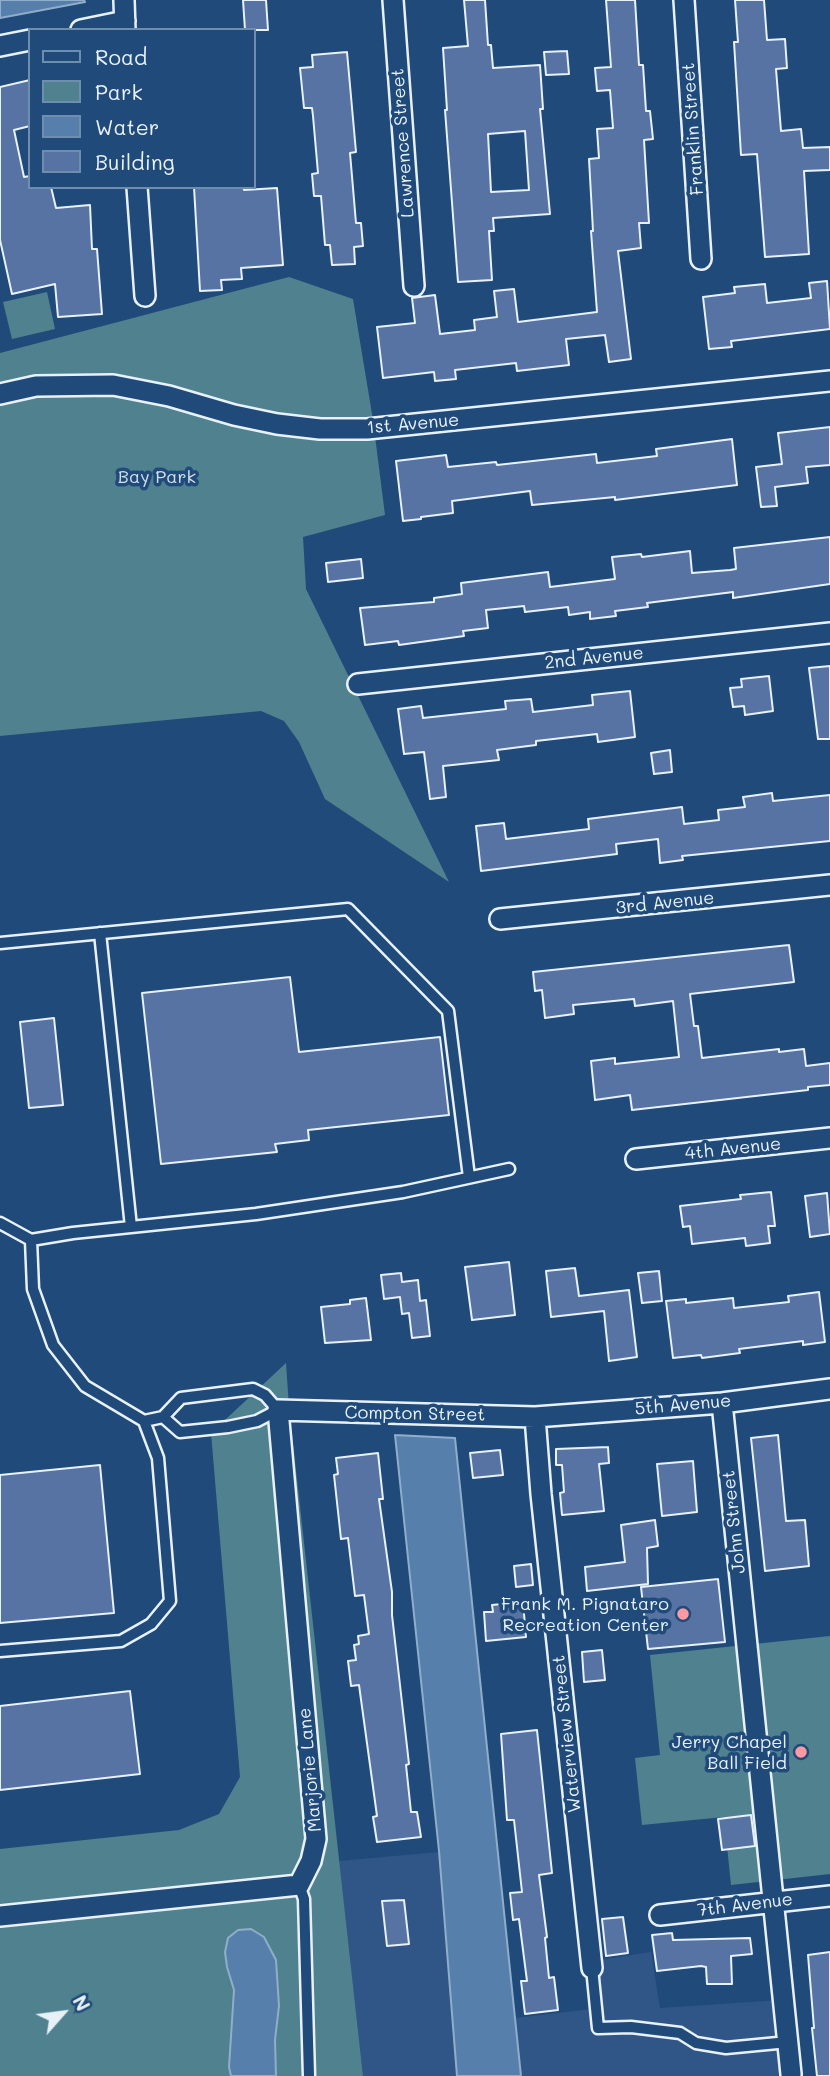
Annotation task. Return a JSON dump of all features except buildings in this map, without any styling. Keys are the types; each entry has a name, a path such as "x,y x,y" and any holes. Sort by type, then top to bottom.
{"street":[{"path":"99,28 125,25 124,0"},
{"name":"Lawrence Street","path":"393,0 414,286"},
{"name":"Franklin Street","path":"684,0 701,259"},
{"path":"0,46 28,40"},
{"path":"137,189 145,296"},
{"name":"1st Avenue","path":"0,394 36,386 113,385 169,396 277,424 320,429 367,429 830,381"},
{"name":"2nd Avenue","path":"358,684 830,633"},
{"name":"3rd Avenue","path":"500,919 830,885"},
{"name":"4th Avenue","path":"636,1159 830,1138"},
{"name":"5th Avenue","path":"535,1417 722,1403 830,1389"},
{"name":"John Street","path":"722,1403 774,1902"},
{"name":"Compton Street","path":"286,1411 535,1417"},
{"name":"Marjorie Lane","path":"286,1411 316,1839 311,1860 299,1885"},
{"name":"Waterview Street","path":"535,1417 592,1968"},
{"path":"0,1916 299,1885"},
{"name":"7th Avenue","path":"660,1915 830,1896"},
{"path":"774,1902 791,2074"}],"lane":[{"path":"0,943 348,909 448,1011 469,1177"},
{"path":"100,933 131,1227"},
{"path":"0,1223 31,1240 257,1214 403,1192 509,1169"},
{"path":"0,1651 121,1640 151,1624 170,1601 158,1458 144,1422 85,1386 53,1345 33,1289 31,1240"},
{"path":"144,1422 163,1417 181,1398 253,1390 265,1395 286,1411"},
{"path":"163,1417 180,1432 228,1427 286,1411"},
{"path":"299,1885 304,1899 309,2076"},
{"path":"592,1968 598,2028 631,2027 680,2033 696,2043 726,2048 788,2042"}],"shaded area":[{"path":"439,1852 457,2076 363,2076 339,1861"},
{"path":"651,1952 660,2008 781,2000 788,2076 521,2076 515,2018 592,2009 587,1962"}],"green space":[{"name":"Bay Park","path":"289,277 353,299 385,515 303,537 306,589 449,882 325,799 299,742 284,721 261,711 0,736 0,353"},
{"path":"47,292 55,329 12,339 3,302"},
{"path":"286,1363 363,2076 0,2076 0,1849 179,1830 219,1814 240,1777 211,1433"},
{"path":"830,1636 830,1874 731,1885 724,1817 642,1825 635,1758 660,1755 650,1655"}],"water":[{"path":"0,0 84,0 85,2 0,18"},
{"path":"395,1435 455,1438 521,2076 457,2076 439,1851"},
{"path":"251,1929 264,1937 276,1960 279,2006 275,2040 276,2076 231,2076 229,2067 234,1990 225,1952 228,1938 238,1930"}],"place":[{"name":"Frank M. Pignataro Recreation Center","path":"683,1614"},
{"name":"Jerry Chapel Ball Field","path":"801,1752"}]}
